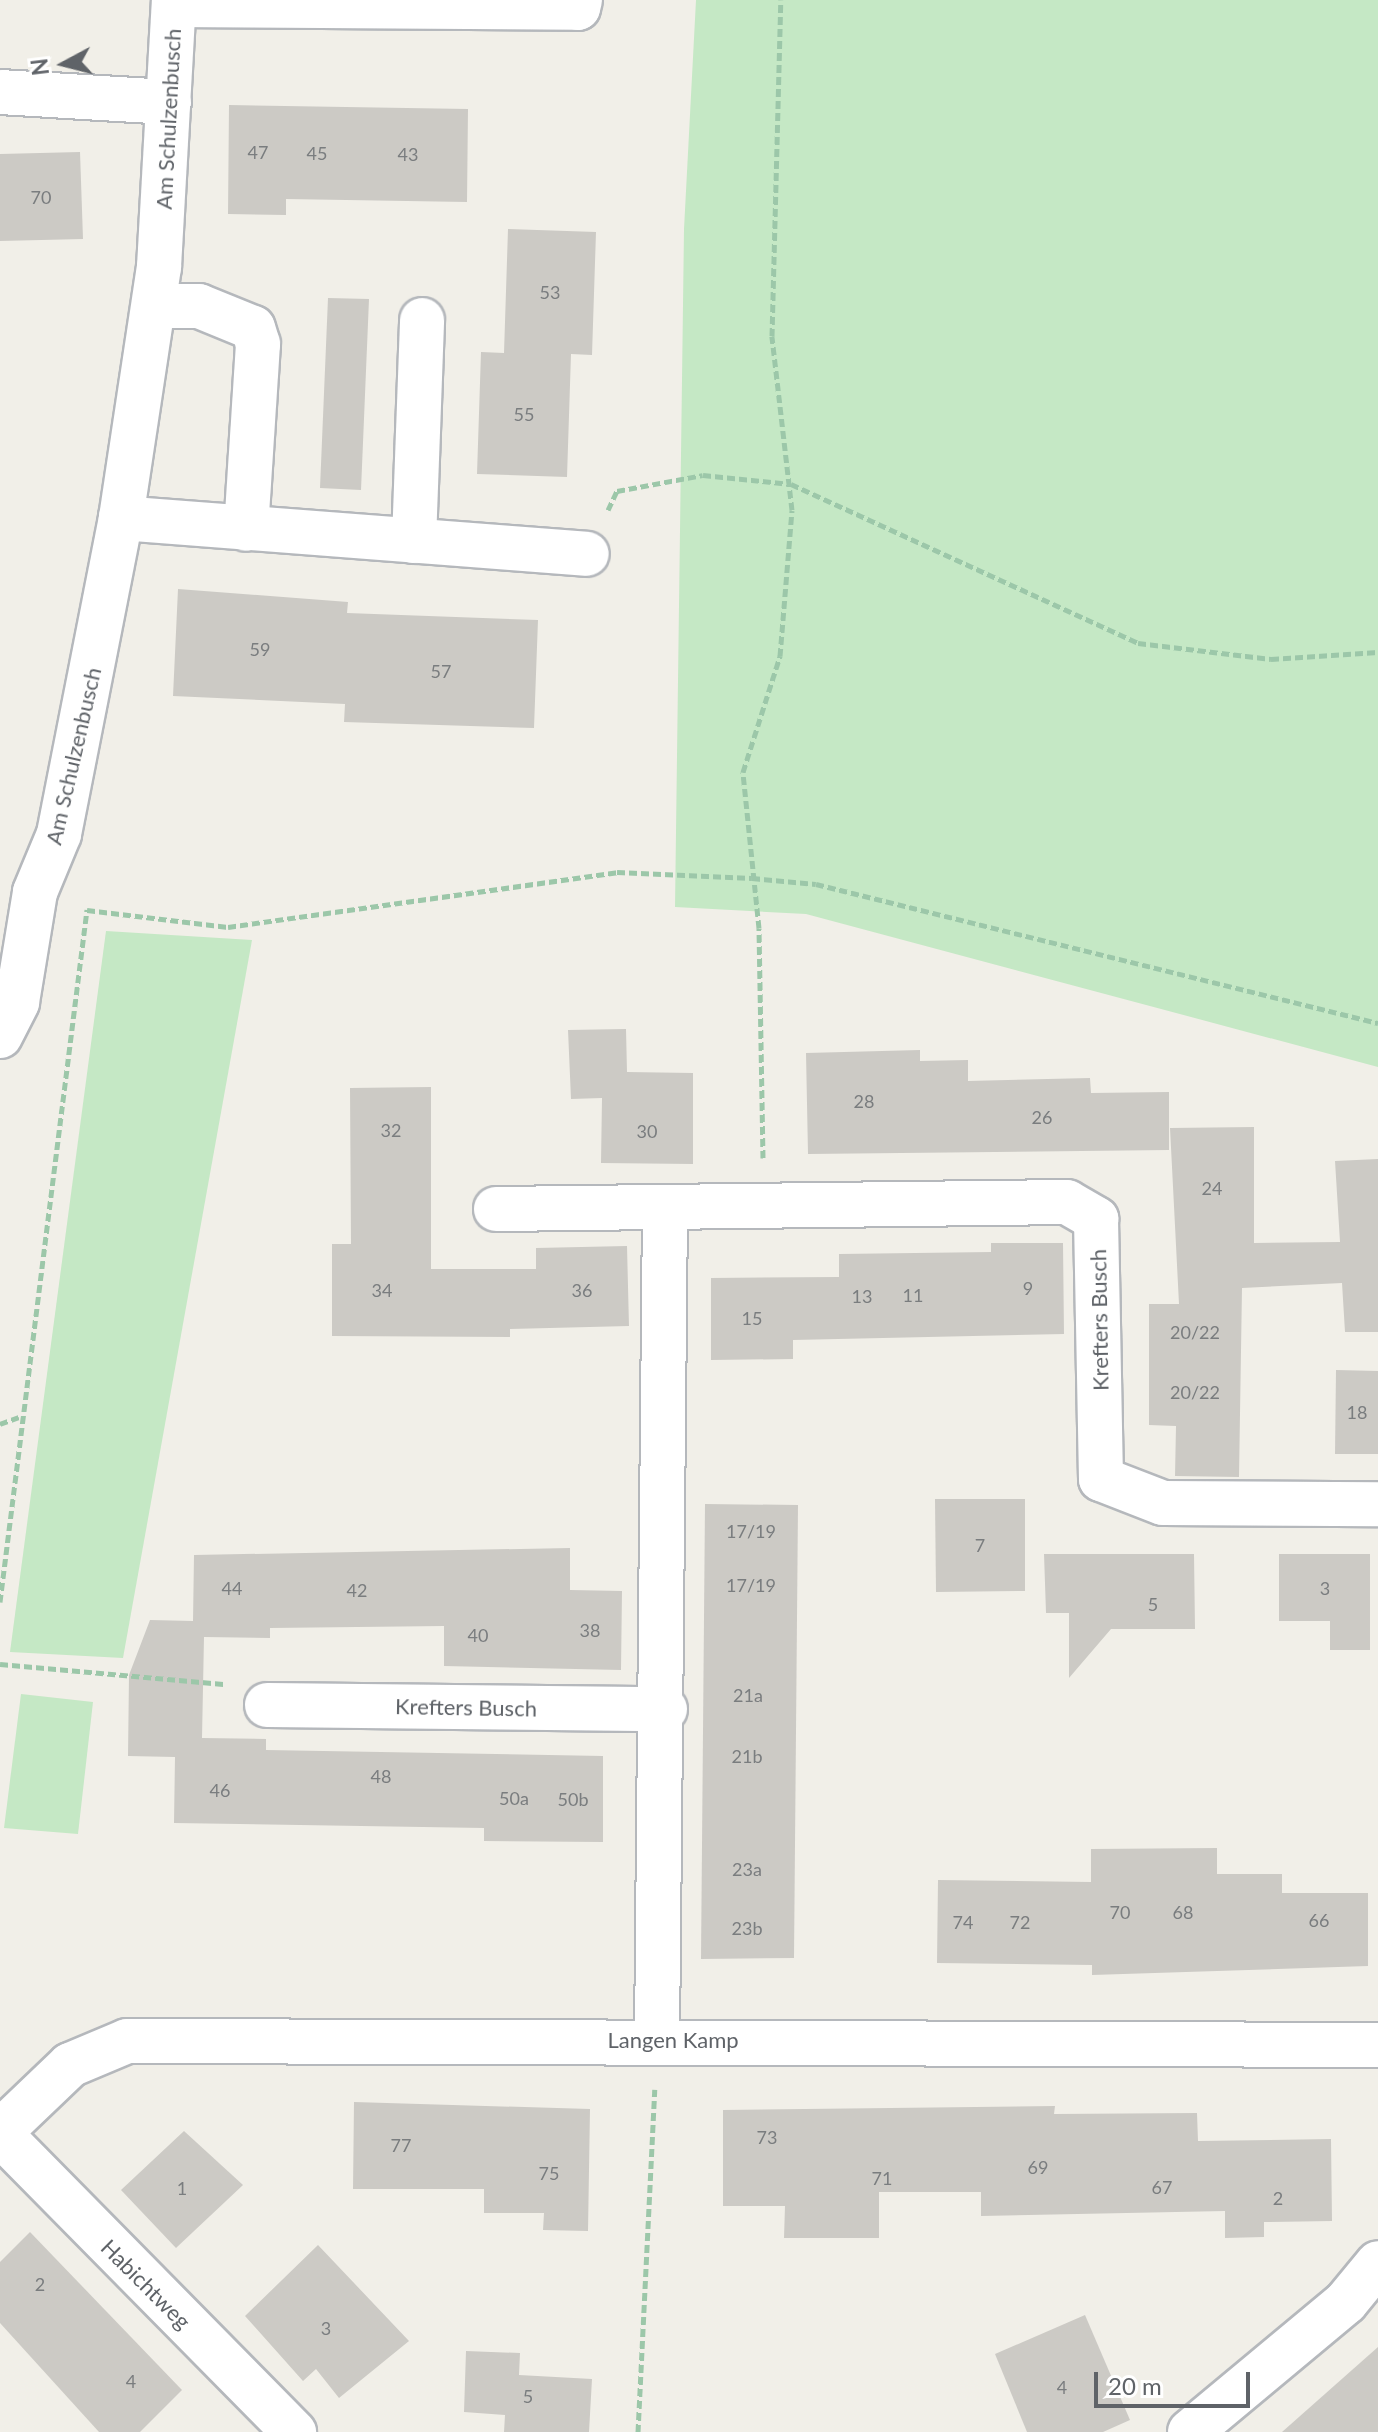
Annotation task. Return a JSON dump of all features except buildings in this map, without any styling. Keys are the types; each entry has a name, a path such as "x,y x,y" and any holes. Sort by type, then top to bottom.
{"street":[{"name":"Am Schulzenbusch","path":"0,1036 17,1002 35,892 59,834 121,518 154,306 174,2 578,8 580,0"},
{"path":"0,92 169,102"},
{"path":"154,306 199,306 253,328 258,344 246,529"},
{"path":"414,541 422,320"},
{"path":"121,518 587,554"},
{"name":"Krefters Busch","path":"496,1209 665,1207 764,1201 1067,1202 1096,1219 1101,1479 1163,1503 1378,1504"},
{"path":"657,2040 665,1709 665,1207"},
{"name":"Krefters Busch","path":"267,1705 665,1709"},
{"name":"Langen Kamp","path":"0,2133 70,2065 127,2041 657,2040 1378,2045"},
{"name":"Habichtweg","path":"0,2133 294,2432"},
{"path":"1190,2432 1346,2302 1378,2263"}],"path":[{"path":"764,1201 752,878 743,772 780,656 791,484 772,336 781,0"},
{"path":"587,554 617,491 703,475 791,484 1138,643 1271,659 1378,652"},
{"path":"87,910 228,927 617,872 752,878 816,884 1378,1023"},
{"path":"0,1602 19,1417 88,895"},
{"path":"0,1424 19,1417"},
{"path":"0,1664 268,1686 267,1705"},
{"path":"638,2432 657,2040"}],"green space":[{"path":"696,0 1378,0 1378,1067 806,914 675,907 684,229"},
{"path":"106,931 252,940 123,1658 10,1652"},
{"path":"21,1694 93,1702 78,1834 4,1828"}]}
